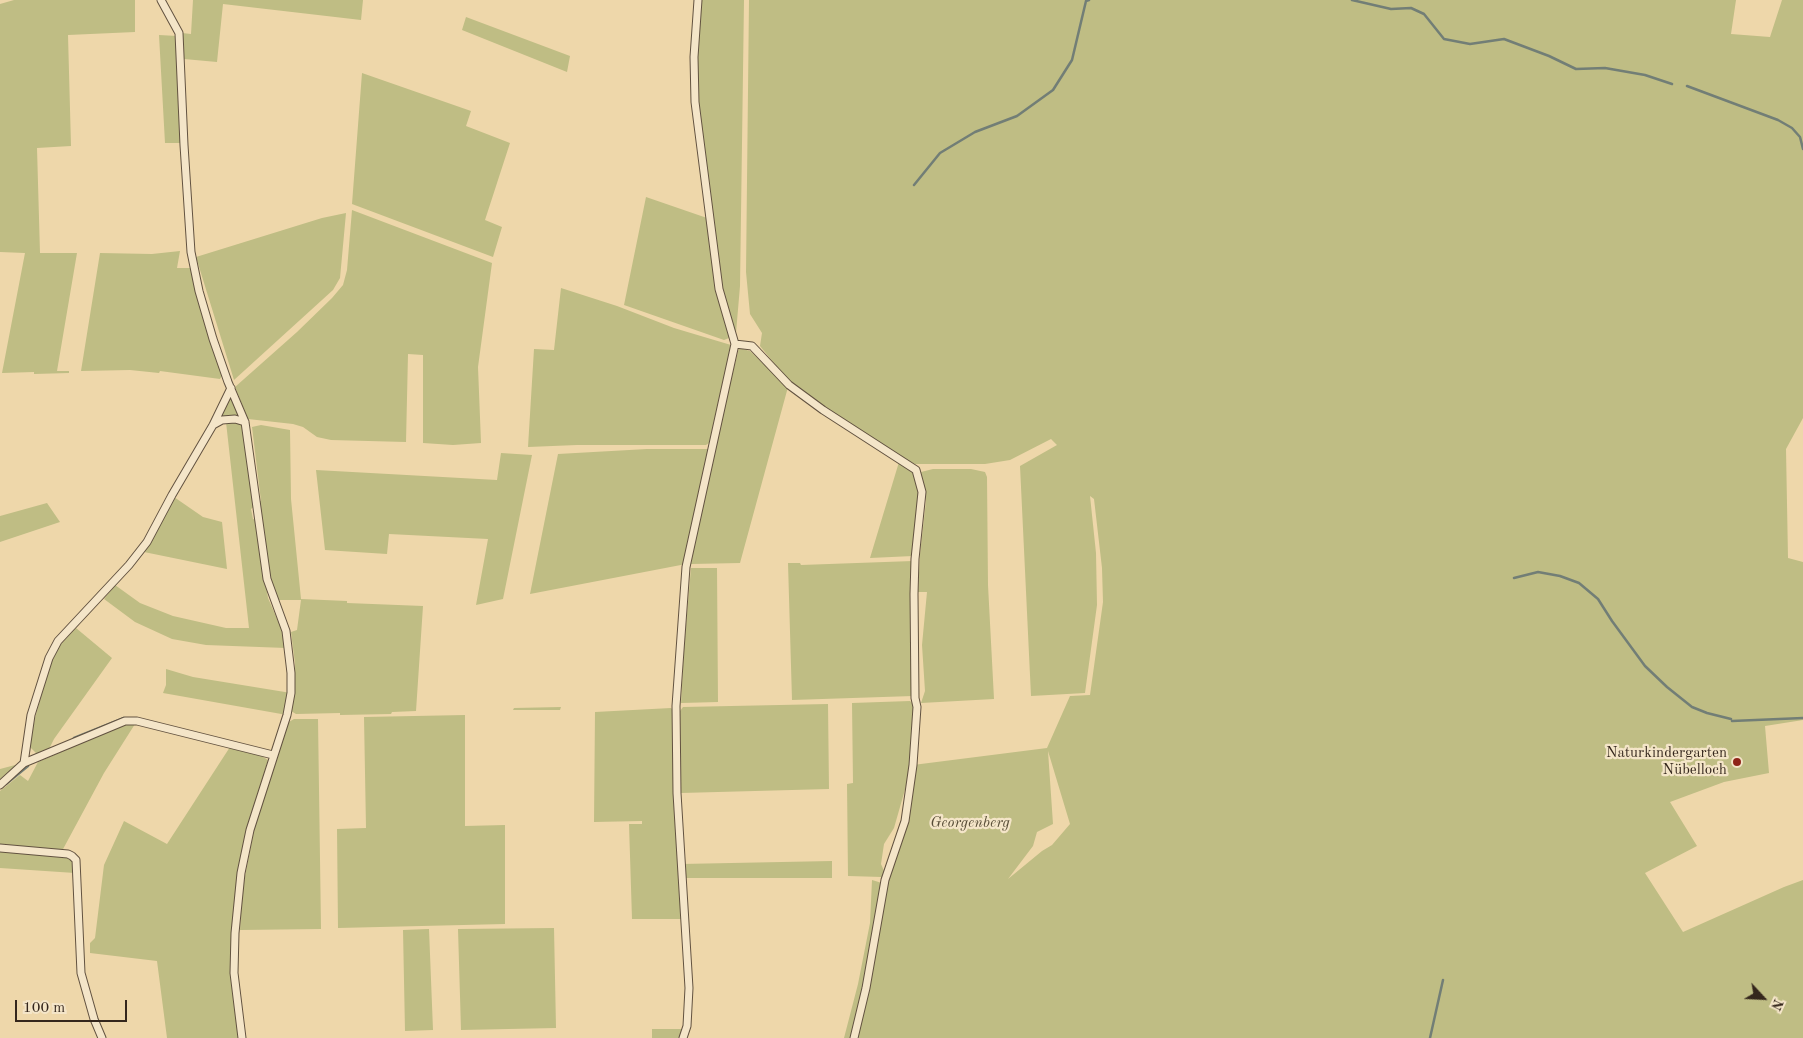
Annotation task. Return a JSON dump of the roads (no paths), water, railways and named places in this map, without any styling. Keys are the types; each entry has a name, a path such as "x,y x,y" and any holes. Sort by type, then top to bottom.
{"street":[{"path":"161,0 179,33 191,252 210,331 246,422 267,580 286,631 291,673 291,693 287,716 250,830 241,873 235,933 234,973 242,1038"},
{"path":"683,1038 687,1026 689,988 677,793 676,706 686,567 735,344 719,290 695,102 694,57 698,0"},
{"path":"735,344 752,346 789,385 823,410 916,470 922,492 914,594 915,698 917,707 913,765 905,821 885,880 866,988 854,1038"},
{"path":"24,763 31,715 49,658 58,642 129,565 147,542 231,388"},
{"path":"212,425 222,420 234,419 246,422"},
{"path":"0,785 24,763 125,721 137,721 273,755"},
{"path":"0,848 68,854 76,860 81,973 94,1019 102,1038"}],"waterway":[{"path":"914,185 940,153 975,132 1017,116 1053,90 1072,60 1086,1 1089,0"},
{"path":"1352,0 1391,9 1411,8 1424,14 1444,39 1470,44 1504,39 1549,56 1576,69 1605,68 1645,75 1672,84"},
{"path":"1687,86 1778,120 1792,128 1800,137 1803,149"},
{"path":"1514,578 1538,572 1560,576 1579,583 1598,599 1645,666 1667,687 1692,707 1731,719"},
{"path":"74,738 124,718"},
{"path":"1732,721 1803,718"},
{"path":"6,784 28,766"},
{"path":"1430,1038 1443,980"}],"place":[{"name":"Naturkindergarten Nübelloch","path":"1737,762"}],"park label":[{"name":"Georgenberg","path":"970,823"}]}
